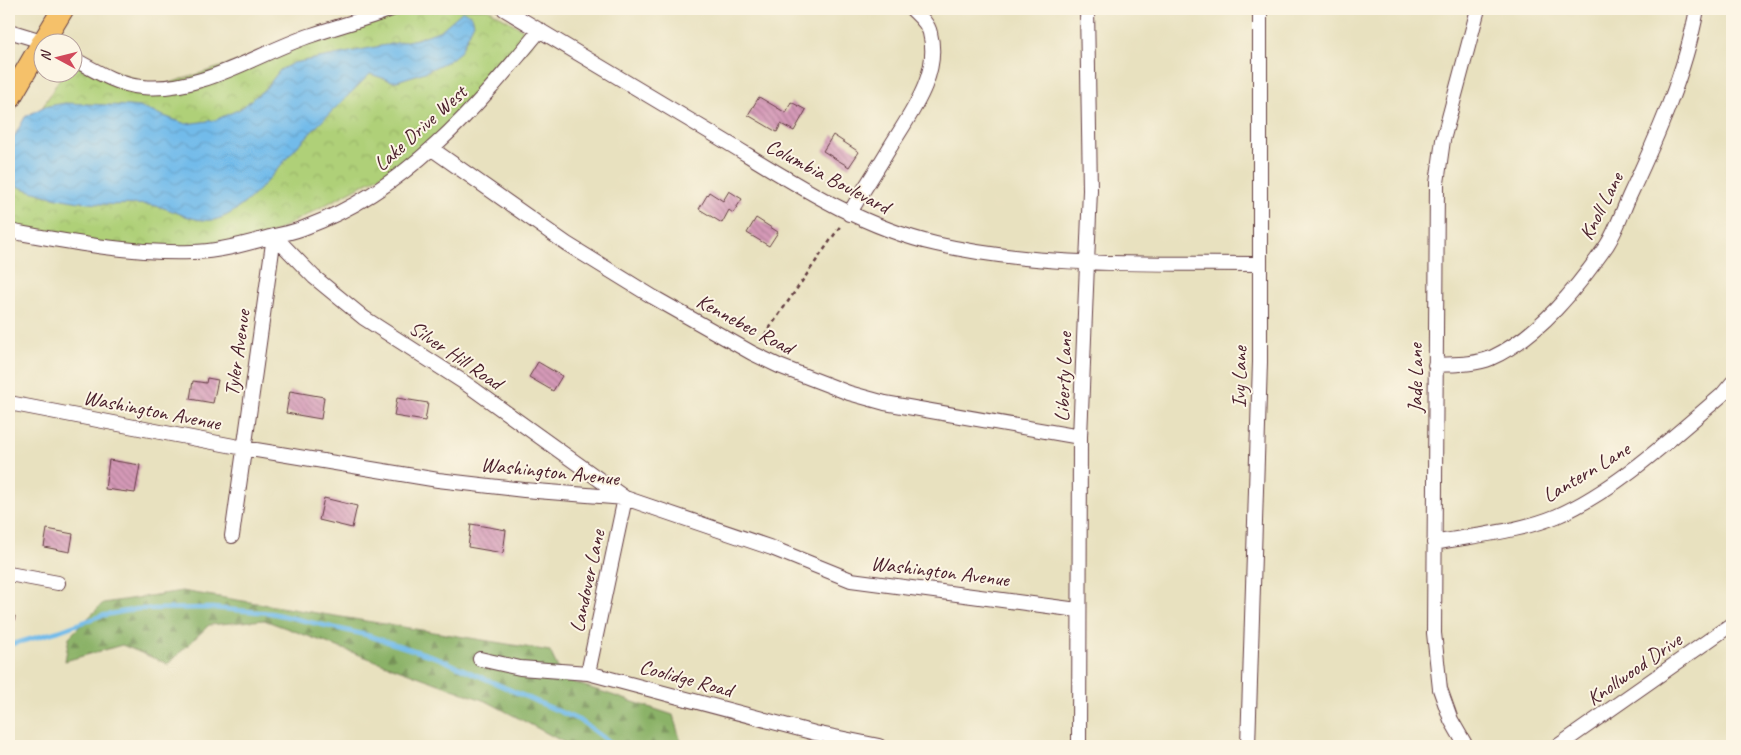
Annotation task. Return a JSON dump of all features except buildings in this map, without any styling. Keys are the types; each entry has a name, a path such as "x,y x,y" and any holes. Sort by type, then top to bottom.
{"main road":[{"path":"49,32 63,9"},
{"path":"9,100 32,61"}],"street":[{"path":"82,63 117,81 141,87 186,84 312,35 359,22 392,9"},
{"name":"Columbia Boulevard","path":"504,9 849,214 885,230 936,244 984,254 1087,262 1260,264"},
{"path":"849,214 921,96 930,70 933,49 930,30 924,20 912,9"},
{"name":"Liberty Lane","path":"1079,746 1080,437 1090,190 1087,9"},
{"name":"Ivy Lane","path":"1248,746 1260,362 1260,9"},
{"name":"Jade Lane","path":"1466,746 1451,720 1440,689 1434,633 1437,183 1442,140 1478,9"},
{"name":"Knoll Lane","path":"1435,365 1466,364 1489,358 1515,345 1558,307 1608,244 1644,165 1686,57 1697,9"},
{"name":"Lake Drive West","path":"9,231 132,251 194,252 306,228 349,208 385,187 432,149 476,107 540,30"},
{"path":"9,31 32,38"},
{"name":"Kennebec Road","path":"432,149 567,244 653,297 752,353 815,381 885,404 1080,437"},
{"name":"Tyler Avenue","path":"232,536 274,236"},
{"name":"Silver Hill Road","path":"274,236 314,277 364,318 465,383 624,498"},
{"name":"Lantern Lane","path":"1434,543 1530,525 1558,515 1591,497 1649,458 1722,395 1732,383"},
{"name":"Washington Avenue","path":"9,403 244,448 438,480 524,490 624,498 772,548 851,580 1078,610"},
{"name":"Landover Lane","path":"588,673 624,498"},
{"path":"9,574 58,583"},
{"name":"Knollwood Drive","path":"1558,746 1732,624"},
{"name":"Coolidge Road","path":"480,659 520,668 588,673 815,733 879,746"}],"path":[{"path":"752,353 849,214"}],"green space":[{"path":"395,9 488,9 537,38 434,147 261,239 145,251 9,231 9,164 58,82 82,82 82,60 157,87 386,15"},
{"path":"182,591 550,651 563,679 673,715 682,746 571,746 488,702 264,620 209,625 168,664 122,645 65,661 69,637 103,603"}],"water":[{"path":"463,11 472,16 474,23 460,52 450,60 425,72 397,81 370,74 304,139 258,191 224,217 205,220 189,217 158,206 138,204 107,205 78,202 43,194 9,183 9,146 25,117 43,107 65,103 129,106 139,107 186,124 215,120 240,109 266,88 280,70 293,63 417,39 441,30"}],"waterway":[{"path":"9,645 59,631 100,616 137,609 212,608 271,613 366,635 438,658 581,721 615,746"}]}
